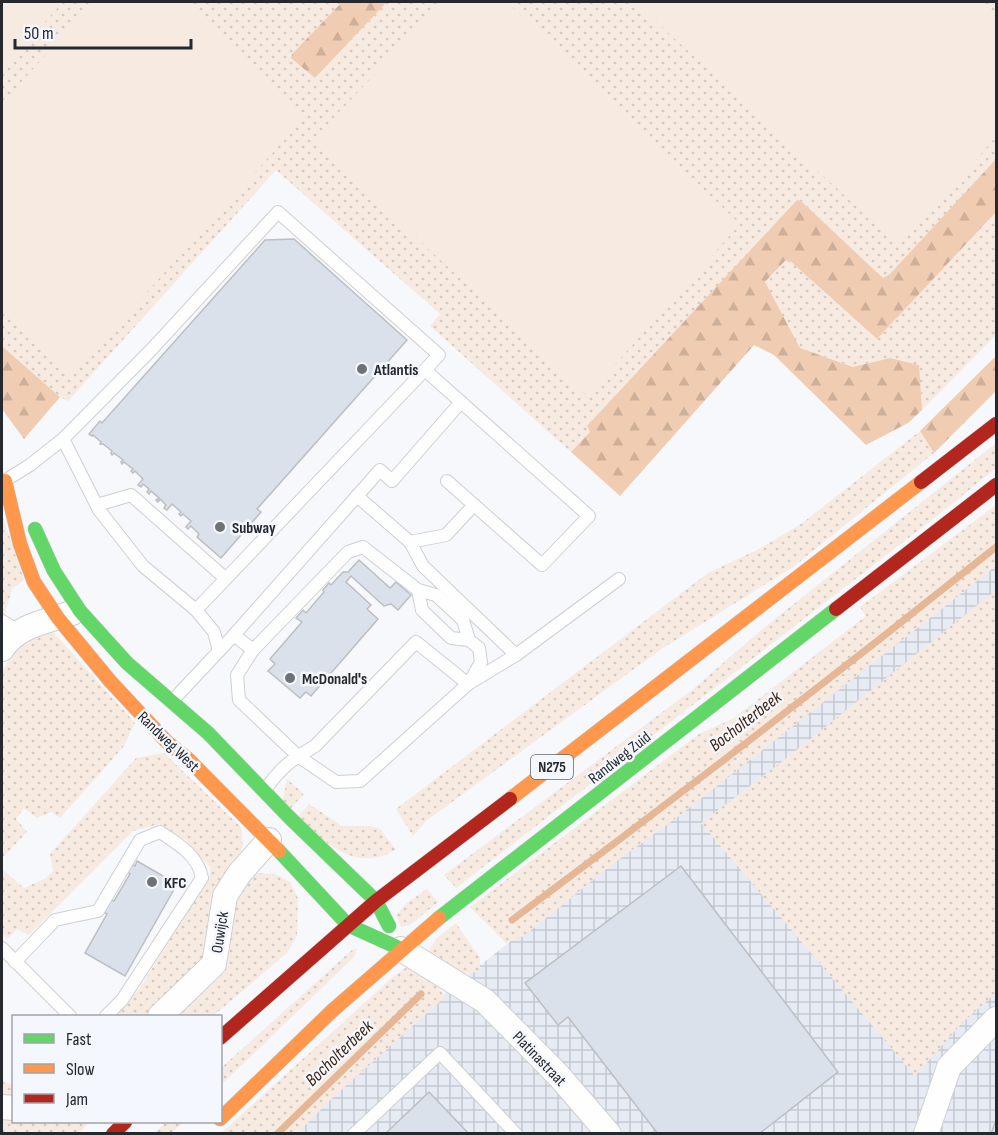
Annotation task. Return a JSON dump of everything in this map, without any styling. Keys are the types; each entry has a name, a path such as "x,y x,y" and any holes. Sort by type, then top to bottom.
{"main road":[{"name":"Randweg Zuid","path":"222,1036 376,901 930,478 996,424"},
{"name":"Randweg West","path":"3,479 20,544 34,582 127,663 170,712 208,733 376,901 401,948"},
{"name":"Randweg West","path":"3,479 22,500 54,571 69,614 110,681 167,742 188,759 269,840 348,926 401,948"},
{"name":"Randweg Zuid","path":"222,1118 269,1070 401,948 996,485"},
{"path":"113,1134 124,1123"}],"street":[{"path":"2,649 10,626 69,614"},
{"name":"Ouwijck","path":"162,1015 214,964 225,896 239,874 269,840"},
{"name":"Randweg West","path":"401,948 465,988"},
{"name":"Platinastraat","path":"465,988 485,1001 559,1076 609,1134"},
{"path":"926,1134 949,1067 996,1019"}],"lane":[{"path":"3,479 30,465 63,439 152,349 278,212 439,355 196,610"},
{"path":"425,370 589,516 542,565 447,481"},
{"path":"167,742 170,712 219,651 380,470 392,481 461,402"},
{"path":"63,439 97,505 142,566 196,610 214,632 219,651"},
{"path":"97,505 131,495 225,578"},
{"path":"357,496 410,542 423,566 516,655"},
{"path":"410,542 446,535 474,505"},
{"path":"469,640 463,620 436,595 418,590 363,548 348,552 253,650 237,675 239,700 298,756 336,782 360,781 468,684 516,655 619,579"},
{"path":"418,590 422,610 451,638 469,640 479,648 481,662 468,684"},
{"path":"234,635 253,650"},
{"path":"264,791 280,769 315,746 416,642 468,684"},
{"path":"15,962 55,920 98,910 140,840 160,832 186,850 200,867 202,878 122,1000 108,1015"},
{"path":"2,948 68,1015"},
{"path":"354,1134 440,1053 516,1134"}],"shaded area":[{"path":"2,2 342,2 292,54 315,78 387,2 996,2 996,159 890,275 883,278 801,201 587,427 590,432 571,452 430,326 440,314 276,170 68,401 60,397 2,346"},
{"path":"2,2 63,2 2,69"},
{"path":"94,2 185,2 306,116 72,375 2,310 2,103"},
{"path":"442,2 507,2 740,224 587,396 312,141"},
{"path":"635,2 976,2 996,21 996,137 899,246"},
{"path":"996,212 996,335 922,410 918,365 890,358 853,367 800,348 765,283 789,260 877,339"},
{"path":"920,431 934,453 793,567 660,650 426,821 413,836 396,809 708,573 759,549 801,524"},
{"path":"996,443 996,468 947,508 456,888 444,875 692,690 765,627"},
{"path":"996,505 996,566 679,816 614,863 524,936 506,943 470,907 699,734 734,718 866,616 860,607"},
{"path":"2,515 24,580 12,589 2,624"},
{"path":"996,559 996,1133 291,1134 436,1000"},
{"path":"996,590 996,993 963,1022 915,1076 701,823 784,760"},
{"path":"53,632 135,723 124,746 60,818 51,812 37,818 24,808 16,819 27,832 2,858 2,672 12,655 27,641"},
{"path":"164,753 241,827 243,839 237,860 223,876 215,892 205,958 190,976 145,1015 116,1015 140,988 210,875 210,867 187,841 159,824 133,831 29,935 17,929 7,939 2,933 2,869 24,888 46,878 53,871 50,854 136,758"},
{"path":"287,779 304,794 290,809 282,804"},
{"path":"309,804 342,826 371,826 380,829 396,850 367,858 354,857 342,852 297,818"},
{"path":"253,873 275,874 290,882 298,898 297,936 287,953 214,1015 171,1015 227,961 230,945 231,903"},
{"path":"427,889 438,902 410,925 401,927 396,915 407,903"},
{"path":"456,923 480,958 480,969 474,972 455,970 430,954 429,950 437,938"},
{"path":"357,949 354,957 222,1084 222,1067 352,950"},
{"path":"408,966 427,971 445,997 328,1102 298,1133 220,1134 392,978"},
{"path":"2,1081 12,1085 12,1098 2,1095"},
{"path":"2,1119 12,1119 12,1123 89,1123 79,1133 2,1134"},
{"path":"165,1123 183,1123 171,1133 155,1133"}],"green space":[{"path":"342,2 387,2 315,78 291,58 292,54"},
{"path":"996,159 996,212 877,339 789,260 785,261 765,282 800,348 853,367 890,358 919,365 922,410 908,423 866,445 774,355 754,345 620,496 571,452 590,432 587,426 797,200 801,201 883,278 890,274"},
{"path":"2,346 60,397 24,439 2,409"},
{"path":"996,356 996,391 934,453 920,431"}],"building":[{"path":"294,239 407,340 257,509 261,512 221,558 197,537 199,534 191,526 188,529 186,527 191,521 183,514 181,516 179,514 181,512 172,504 167,510 164,508 166,505 160,499 158,502 156,500 159,498 151,491 149,494 147,492 149,489 143,484 141,487 138,485 143,479 135,471 133,473 131,471 133,469 124,462 122,464 123,460 114,453 112,455 112,451 89,434 100,421 102,423 265,240"},
{"path":"359,560 390,588 396,582 411,595 398,610 391,604 384,606 351,576 346,582 371,605 367,609 378,619 311,696 306,692 300,698 268,671 275,664 270,659 302,622 296,618 303,610 306,613 329,583 331,585 343,572 348,572"},
{"path":"137,861 177,884 125,976 85,953 107,914 102,911 110,899 114,901 130,874 126,871 130,863 135,866"},
{"path":"681,866 838,1072 759,1134 658,1134 568,1017 558,1025 525,983"},
{"path":"429,1092 469,1134 385,1134"},
{"path":"996,1120 996,1134 991,1134"}],"waterway":[{"name":"Bocholterbeek","path":"512,920 756,735 996,547"},
{"name":"Bocholterbeek","path":"277,1134 421,994"}],"traffic: fast":[{"path":"35,529 54,571 80,611 127,663 208,733 290,818 376,901 389,926"},
{"path":"439,918 836,609"},
{"path":"279,851 348,925 401,949"}],"traffic: slow":[{"path":"5,481 20,544 34,582 58,618 110,681 167,742 188,759 279,851"},
{"path":"510,799 921,482"},
{"path":"222,1117 333,1010 439,918"}],"traffic: jam":[{"path":"921,482 996,424"},
{"path":"836,609 996,485"},
{"path":"222,1036 376,901 510,799"},
{"path":"113,1134 124,1123"}],"place":[{"name":"Atlantis","path":"362,369"},
{"name":"Subway","path":"220,527"},
{"name":"McDonald's","path":"290,678"},
{"name":"KFC","path":"152,882"}]}
